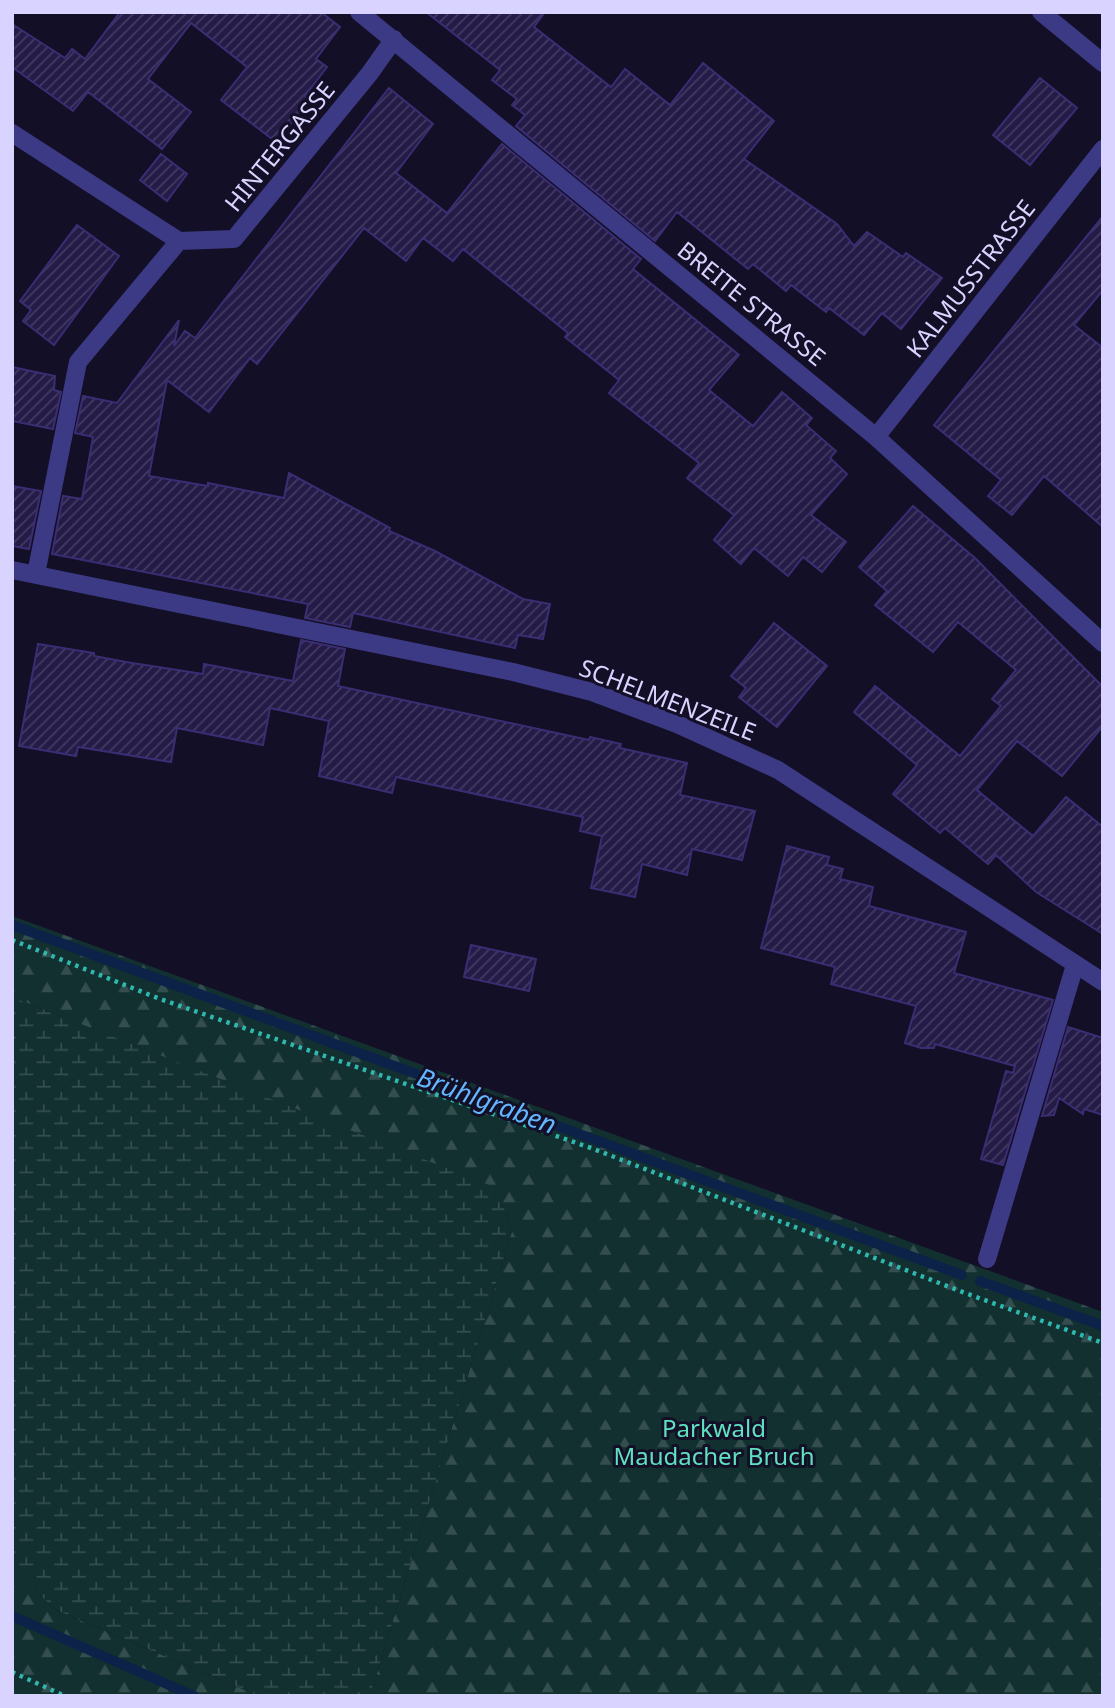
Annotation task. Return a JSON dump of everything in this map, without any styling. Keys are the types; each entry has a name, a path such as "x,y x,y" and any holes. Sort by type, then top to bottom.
{"street":[{"name":"BREITE STRASSE","path":"359,12 876,437 1103,643"},
{"path":"1041,12 1103,63"},
{"name":"HINTERGASSE","path":"178,241 234,239 370,73 394,39"},
{"path":"12,132 178,241 78,362 36,574"},
{"name":"KALMUSSTRASSE","path":"876,437 1103,149"},
{"name":"SCHELMENZEILE","path":"12,570 513,672 604,696 677,724 778,770 1103,982"},
{"path":"987,1259 1075,965"}],"path":[{"path":"12,940 160,999 592,1148 965,1293 1103,1343"},
{"path":"12,1672 65,1696"}],"green space":[{"name":"Parkwald Maudacher Bruch","path":"12,916 1103,1312 1103,1696 370,1696 512,1231 497,1189 12,997"},
{"path":"12,997 497,1188 512,1231 370,1696 259,1696 56,1610 12,1569"},
{"path":"12,1569 56,1610 259,1696 12,1696"}],"building":[{"path":"120,12 321,12 340,27 316,59 327,67 305,96 310,100 276,142 221,100 247,67 191,23 148,79 191,112 162,149 88,92 73,111 12,67 12,24 65,58 72,49 85,59"},
{"path":"426,12 545,12 534,27 611,87 625,69 670,105 703,63 774,121 744,159 837,224 854,246 867,232 903,257 906,253 942,278 901,329 882,313 864,335 829,308 826,312 791,285 786,291 753,264 748,269 677,212 655,241 516,126 525,115 512,105 517,99 492,80 500,70"},
{"path":"1040,78 1077,108 1030,165 993,135"},
{"path":"389,88 433,124 396,173 447,213 502,144 641,259 633,269 739,355 709,390 753,426 782,392 812,418 806,425 836,451 830,458 847,474 811,515 846,542 822,572 803,557 788,576 754,548 741,564 714,540 734,515 687,478 699,463 609,393 619,380 565,337 568,333 463,249 453,261 423,238 406,261 364,228 257,364 250,358 209,412 167,380 149,476 208,486 208,483 284,498 289,473 390,528 389,531 435,551 523,599 550,604 543,639 518,635 515,648 353,613 350,627 305,618 308,604 52,554 63,496 82,499 93,437 75,433 83,396 117,403 179,320 174,346 185,331 195,338"},
{"path":"161,154 187,174 167,201 140,180"},
{"path":"1103,216 1103,290 1074,325 1103,348 1103,527 1044,476 1012,515 988,496 1001,480 934,425"},
{"path":"77,225 119,256 54,345 23,321 31,310 20,301"},
{"path":"12,367 55,376 54,390 61,392 53,429 12,421"},
{"path":"12,486 41,491 29,549 12,546"},
{"path":"913,506 975,558 1103,687 1103,726 1062,776 1017,741 977,790 1033,836 1066,797 1103,827 1103,934 1036,892 996,855 988,864 945,828 940,833 893,794 917,765 854,712 875,686 960,756 1001,706 992,699 1016,670 958,622 933,652 875,605 887,591 859,567"},
{"path":"774,623 827,666 777,727 739,697 746,688 731,676"},
{"path":"301,640 345,649 338,686 589,740 590,737 621,744 620,748 687,763 680,795 755,811 742,860 692,849 687,875 642,864 635,897 591,888 602,836 580,831 583,817 396,777 392,793 319,776 329,721 270,708 263,745 177,728 171,762 78,747 76,756 19,746 38,644 203,674 204,664 293,681"},
{"path":"787,846 829,857 827,865 843,869 840,879 873,887 869,906 966,932 954,973 1053,1000 1003,1165 981,1159 1006,1071 1013,1073 1015,1066 935,1044 934,1048 921,1048 905,1043 916,1006 831,984 835,967 761,948"},
{"path":"471,945 536,959 529,991 464,977"},
{"path":"1068,1027 1103,1038 1103,1115 1084,1109 1083,1114 1059,1098 1054,1115 1042,1116"}],"waterway":[{"name":"Brühlgraben","path":"12,925 962,1275"},
{"name":"Brühlgraben","path":"980,1281 1103,1326"},
{"path":"12,1616 194,1696"}]}
